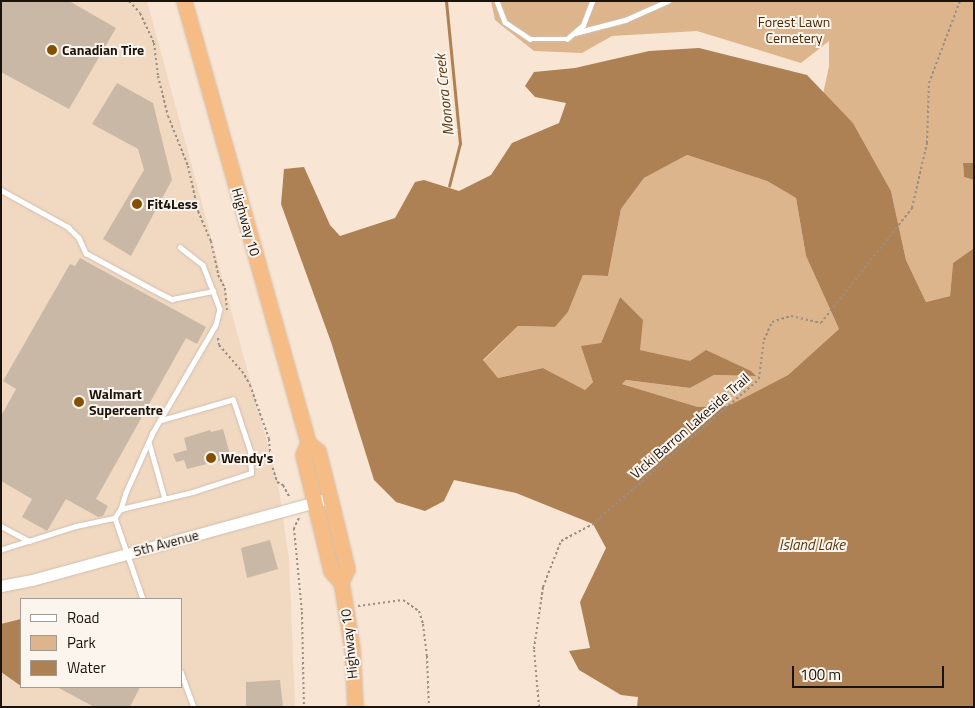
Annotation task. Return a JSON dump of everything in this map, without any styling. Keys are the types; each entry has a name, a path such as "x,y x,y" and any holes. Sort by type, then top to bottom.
{"highway":[{"name":"Highway 10","path":"184,1 308,443 318,451 347,569 341,582"},
{"name":"Highway 10","path":"308,443 303,455 331,570 341,582 346,608 352,649 355,707"}],"street":[{"name":"5th Avenue","path":"1,586 32,580 330,498"}],"lane":[{"path":"497,1 505,22 530,38 567,39 583,25 592,1"},
{"path":"574,33 625,20 668,1"},
{"path":"1,190 68,227 79,238 86,253 148,288 172,299 213,291"},
{"path":"1,550 76,526 115,518 121,509 149,442 216,325 220,309 203,266 180,247"},
{"path":"121,509 165,499 251,473 250,451 233,400 160,421"},
{"path":"149,442 165,499"},
{"path":"115,518 143,598"},
{"path":"1,526 29,541"},
{"path":"182,675 194,707"}],"path":[{"path":"129,1 140,13 154,43 158,76 168,116 188,166 198,210 210,242 218,275 225,288 228,310 225,318"},
{"name":"Vicki Barron Lakeside Trail","path":"539,707 534,649 543,587 562,541 593,524 759,379 764,340 772,322 791,316 822,323 912,208 927,143 929,83 960,1"},
{"path":"219,333 219,345 242,371 250,385 269,439 271,463 277,482 283,484 299,516 294,528 302,612 304,707"},
{"path":"346,608 403,600 418,611 423,624 427,656 429,707"}],"shaded area":[{"path":"1,1 147,1 278,483 289,559 295,707 1,707"}],"green space":[{"name":"Forest Lawn Cemetery","path":"491,1 974,1 974,163 963,164 964,177 974,180 974,248 953,263 950,296 926,302 906,260 891,191 853,123 823,94 829,66 829,41 801,63 697,31 612,36 582,53 534,51 495,20"},
{"path":"687,155 767,181 796,198 806,256 839,329 788,375 728,406 698,407 622,384 626,380 690,388 714,375 755,376 639,350 620,297 601,343 593,382 585,390 543,368 498,378 483,361 518,326 555,327 568,312 583,275 608,276 621,209 644,178"}],"water":[{"name":"Island Lake","path":"699,48 807,75 853,123 891,191 906,260 926,302 950,296 953,263 974,248 974,707 637,707 638,697 621,695 579,670 569,651 590,648 580,602 606,548 593,524 516,493 454,480 444,501 425,511 396,502 374,480 331,342 281,204 284,169 304,167 330,225 340,236 395,218 415,182 424,180 459,191 491,175 512,143 559,123 566,103 535,97 525,86 534,72 575,68 649,51","holes":["687,155 767,181 796,198 806,256 839,329 788,375 728,406 698,407 622,384 626,380 690,388 714,375 756,376 751,371 706,350 690,361 640,350 643,320 620,297 601,343 581,346 593,382 585,390 543,368 498,378 483,360 518,326 555,327 568,312 583,275 608,276 621,209 644,178"]},
{"path":"963,163 974,163 974,180 964,177"},
{"path":"20,619 20,685 1,672 1,624"}],"building":[{"name":"Canadian Tire","path":"1,1 69,1 116,28 69,109 1,72"},
{"path":"117,83 153,103 172,180 131,256 103,239 144,170 138,149 92,124"},
{"name":"Walmart Supercentre","path":"80,258 206,327 197,344 186,338 96,499 108,506 103,516 98,517 66,499 47,531 22,517 32,499 1,481 1,416 16,389 3,381 70,264 75,266"},
{"path":"223,429 231,458 187,469 184,460 176,462 173,454 187,450 184,438 210,430 211,432"},
{"path":"270,540 278,569 247,578 241,548"},
{"path":"280,680 283,707 246,707 246,682"},
{"path":"59,688 140,688 130,707 94,707"}],"waterway":[{"name":"Monora Creek","path":"446,1 460,143 449,186"}],"place":[{"name":"Canadian Tire","path":"52,50"},
{"name":"Fit4Less","path":"137,204"},
{"name":"Walmart Supercentre","path":"79,402"},
{"name":"Wendy's","path":"211,458"}]}
